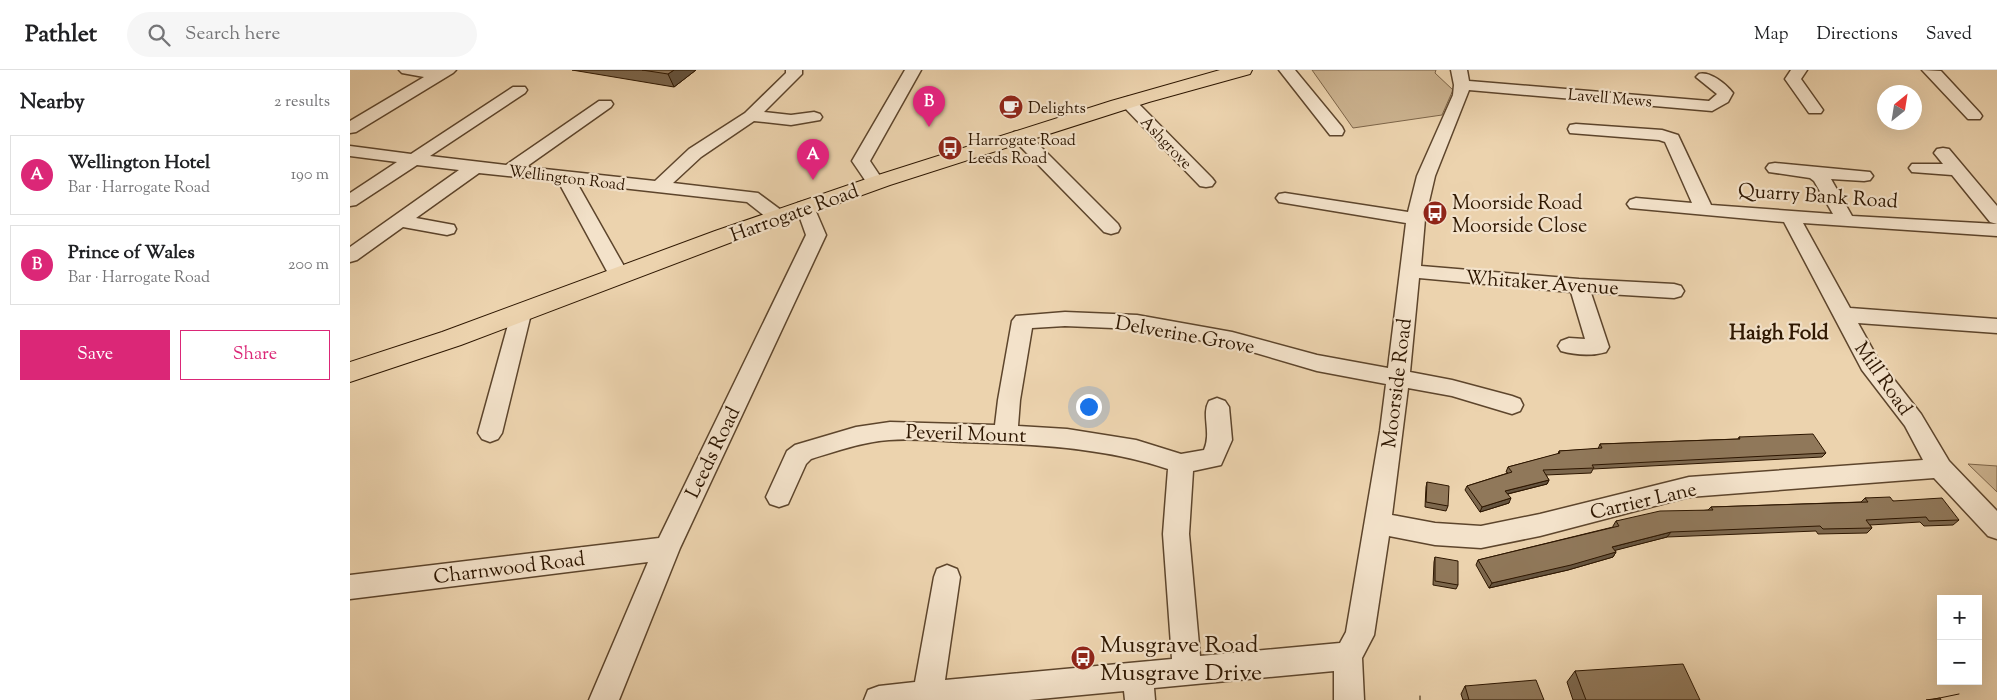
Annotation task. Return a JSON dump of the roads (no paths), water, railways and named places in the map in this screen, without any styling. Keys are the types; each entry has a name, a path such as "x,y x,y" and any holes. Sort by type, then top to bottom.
{"highway":[{"name":"Harrogate Road","path":"350,372 521,314 618,275 876,182 1216,73 1243,70"}],"street":[{"path":"406,70 443,73"},
{"path":"658,188 695,153 751,116 794,74 794,70"},
{"path":"876,182 861,161 914,70"},
{"path":"1287,70 1336,131"},
{"path":"1799,70 1793,78 1815,110"},
{"path":"1930,70 1936,74 1974,116"},
{"path":"350,128 443,73"},
{"name":"Lavell Mews","path":"1460,77 1712,106 1722,99 1725,93 1704,77"},
{"name":"Moorside Road","path":"1348,656 1360,635 1378,523 1392,431 1416,218 1426,176 1461,95 1460,77"},
{"path":"350,201 412,158 519,90"},
{"name":"Ashgrove","path":"1128,102 1206,182"},
{"path":"510,170 605,104"},
{"path":"751,116 791,120 814,117"},
{"path":"1576,129 1603,124 1662,135 1672,139 1704,209"},
{"path":"1020,136 1111,228"},
{"name":"Wellington Road","path":"350,151 475,168 510,170 752,197 778,217"},
{"path":"1942,153 1997,218"},
{"path":"350,256 475,168"},
{"path":"1775,168 1864,176"},
{"path":"1918,168 1957,170"},
{"path":"1815,173 1821,178 1846,221"},
{"path":"565,177 618,275"},
{"path":"1285,198 1416,218"},
{"name":"Quarry Bank Road","path":"1636,204 1846,221 1997,230"},
{"name":"Leeds Road","path":"604,700 667,548 816,235 805,207"},
{"name":"Mill Road","path":"1790,216 1870,364 1913,420 1940,468 1997,528"},
{"path":"399,221 447,229"},
{"name":"Whitaker Avenue","path":"1409,271 1579,286 1674,291"},
{"path":"1569,346 1598,348 1579,286"},
{"path":"490,433 521,314"},
{"path":"1843,315 1997,326"},
{"name":"Delverine Grove","path":"1006,434 1008,400 1023,321 1065,319 1138,322 1232,339 1317,363 1397,378"},
{"path":"1397,378 1452,388 1512,405"},
{"name":"Peveril Mount","path":"779,497 796,458 803,452 856,436 890,431 1006,434 1067,438 1136,449 1181,464 1212,458 1220,440 1217,407"},
{"path":"1181,464 1176,534 1188,670"},
{"name":"Carrier Lane","path":"1378,523 1435,534 1481,537 1689,487 1940,468"},
{"name":"Charnwood Road","path":"350,587 667,548"},
{"path":"928,695 947,577"},
{"path":"892,699 928,695 1139,688 1188,670 1348,656 1349,700"}],"tram line":[{"path":"1930,700 1959,694"}],"place":[{"name":"Delights","path":"1011,107"},
{"name":"Prince of Wales","path":"929,127"},
{"name":"Harrogate Road Leeds Road","path":"950,148"},
{"name":"Wellington Hotel","path":"813,180"},
{"name":"Moorside Road Moorside Close","path":"1435,213"},
{"name":"Musgrave Road Musgrave Drive","path":"1083,658"}],"district":[{"name":"Haigh Fold","path":"1779,332"}]}
